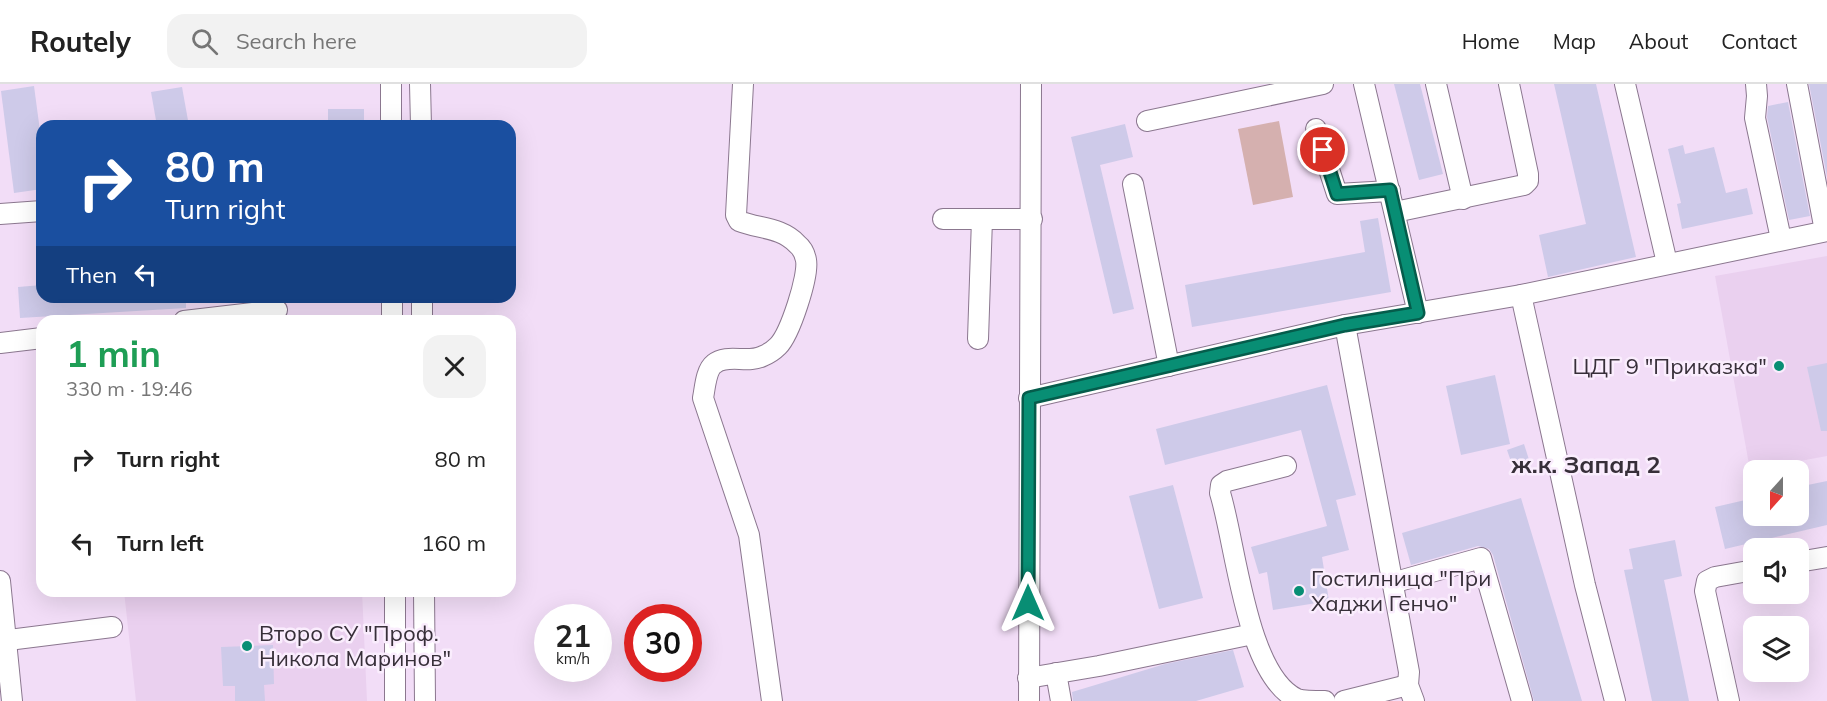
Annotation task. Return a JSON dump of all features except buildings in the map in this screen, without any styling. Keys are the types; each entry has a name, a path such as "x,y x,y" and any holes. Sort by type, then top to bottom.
{"street":[{"path":"391,84 391,120"},
{"path":"420,84 421,120"},
{"path":"743,84 736,215 739,221 744,223 782,232 803,250 806,260 799,300 787,332 779,345 764,356 752,361 724,359 713,364 707,378 703,398 749,535 772,701"},
{"path":"1029,701 1031,84"},
{"path":"1147,121 1323,84"},
{"path":"1364,84 1418,313"},
{"path":"1436,84 1462,199"},
{"path":"1395,212 1462,199 1524,185 1528,182 1509,84"},
{"path":"1625,84 1667,263"},
{"path":"1756,84 1755,118 1781,239"},
{"path":"1029,398 1345,325 1521,295 1826,231 1797,84"},
{"path":"1316,129 1337,194 1390,190"},
{"path":"1133,184 1169,366"},
{"path":"0,214 36,211"},
{"path":"944,219 1032,219"},
{"path":"978,339 982,219"},
{"path":"1521,295 1585,585 1614,701"},
{"path":"235,315 277,310"},
{"path":"1344,701 1411,693 1345,325"},
{"path":"0,343 36,339"},
{"path":"1286,466 1227,481 1221,485 1220,493 1252,634 1276,683 1298,700 1325,701"},
{"path":"1809,560 1827,557"},
{"path":"1392,583 1481,558 1522,701"},
{"path":"1729,701 1705,591 1707,581 1715,577 1743,572"},
{"path":"0,581 3,640 12,701"},
{"path":"395,597 395,701"},
{"path":"424,597 425,701"},
{"path":"3,640 112,627"},
{"path":"1028,678 1252,634"},
{"path":"1056,674 1061,701"}],"shaded area":[{"path":"1279,121 1293,197 1253,205 1238,129"},
{"name":"ЦДГ 9 \"Приказка\"","path":"1827,256 1827,456 1805,460 1748,460 1715,276"},
{"name":"Второ СУ \"Проф. Никола Маринов\"","path":"125,597 362,597 367,701 136,701"}],"place":[{"name":"ЦДГ 9 \"Приказка\"","path":"1779,366"},
{"name":"Гостилница \"При Хаджи Генчо\"","path":"1299,591"},
{"name":"Второ СУ \"Проф. Никола Маринов\"","path":"247,646"}],"district":[{"name":"ж.к. Запад 2","path":"1586,465"}],"route":[{"path":"1028,603 1029,398 1345,325 1418,313 1390,190 1337,194 1323,150"}]}
